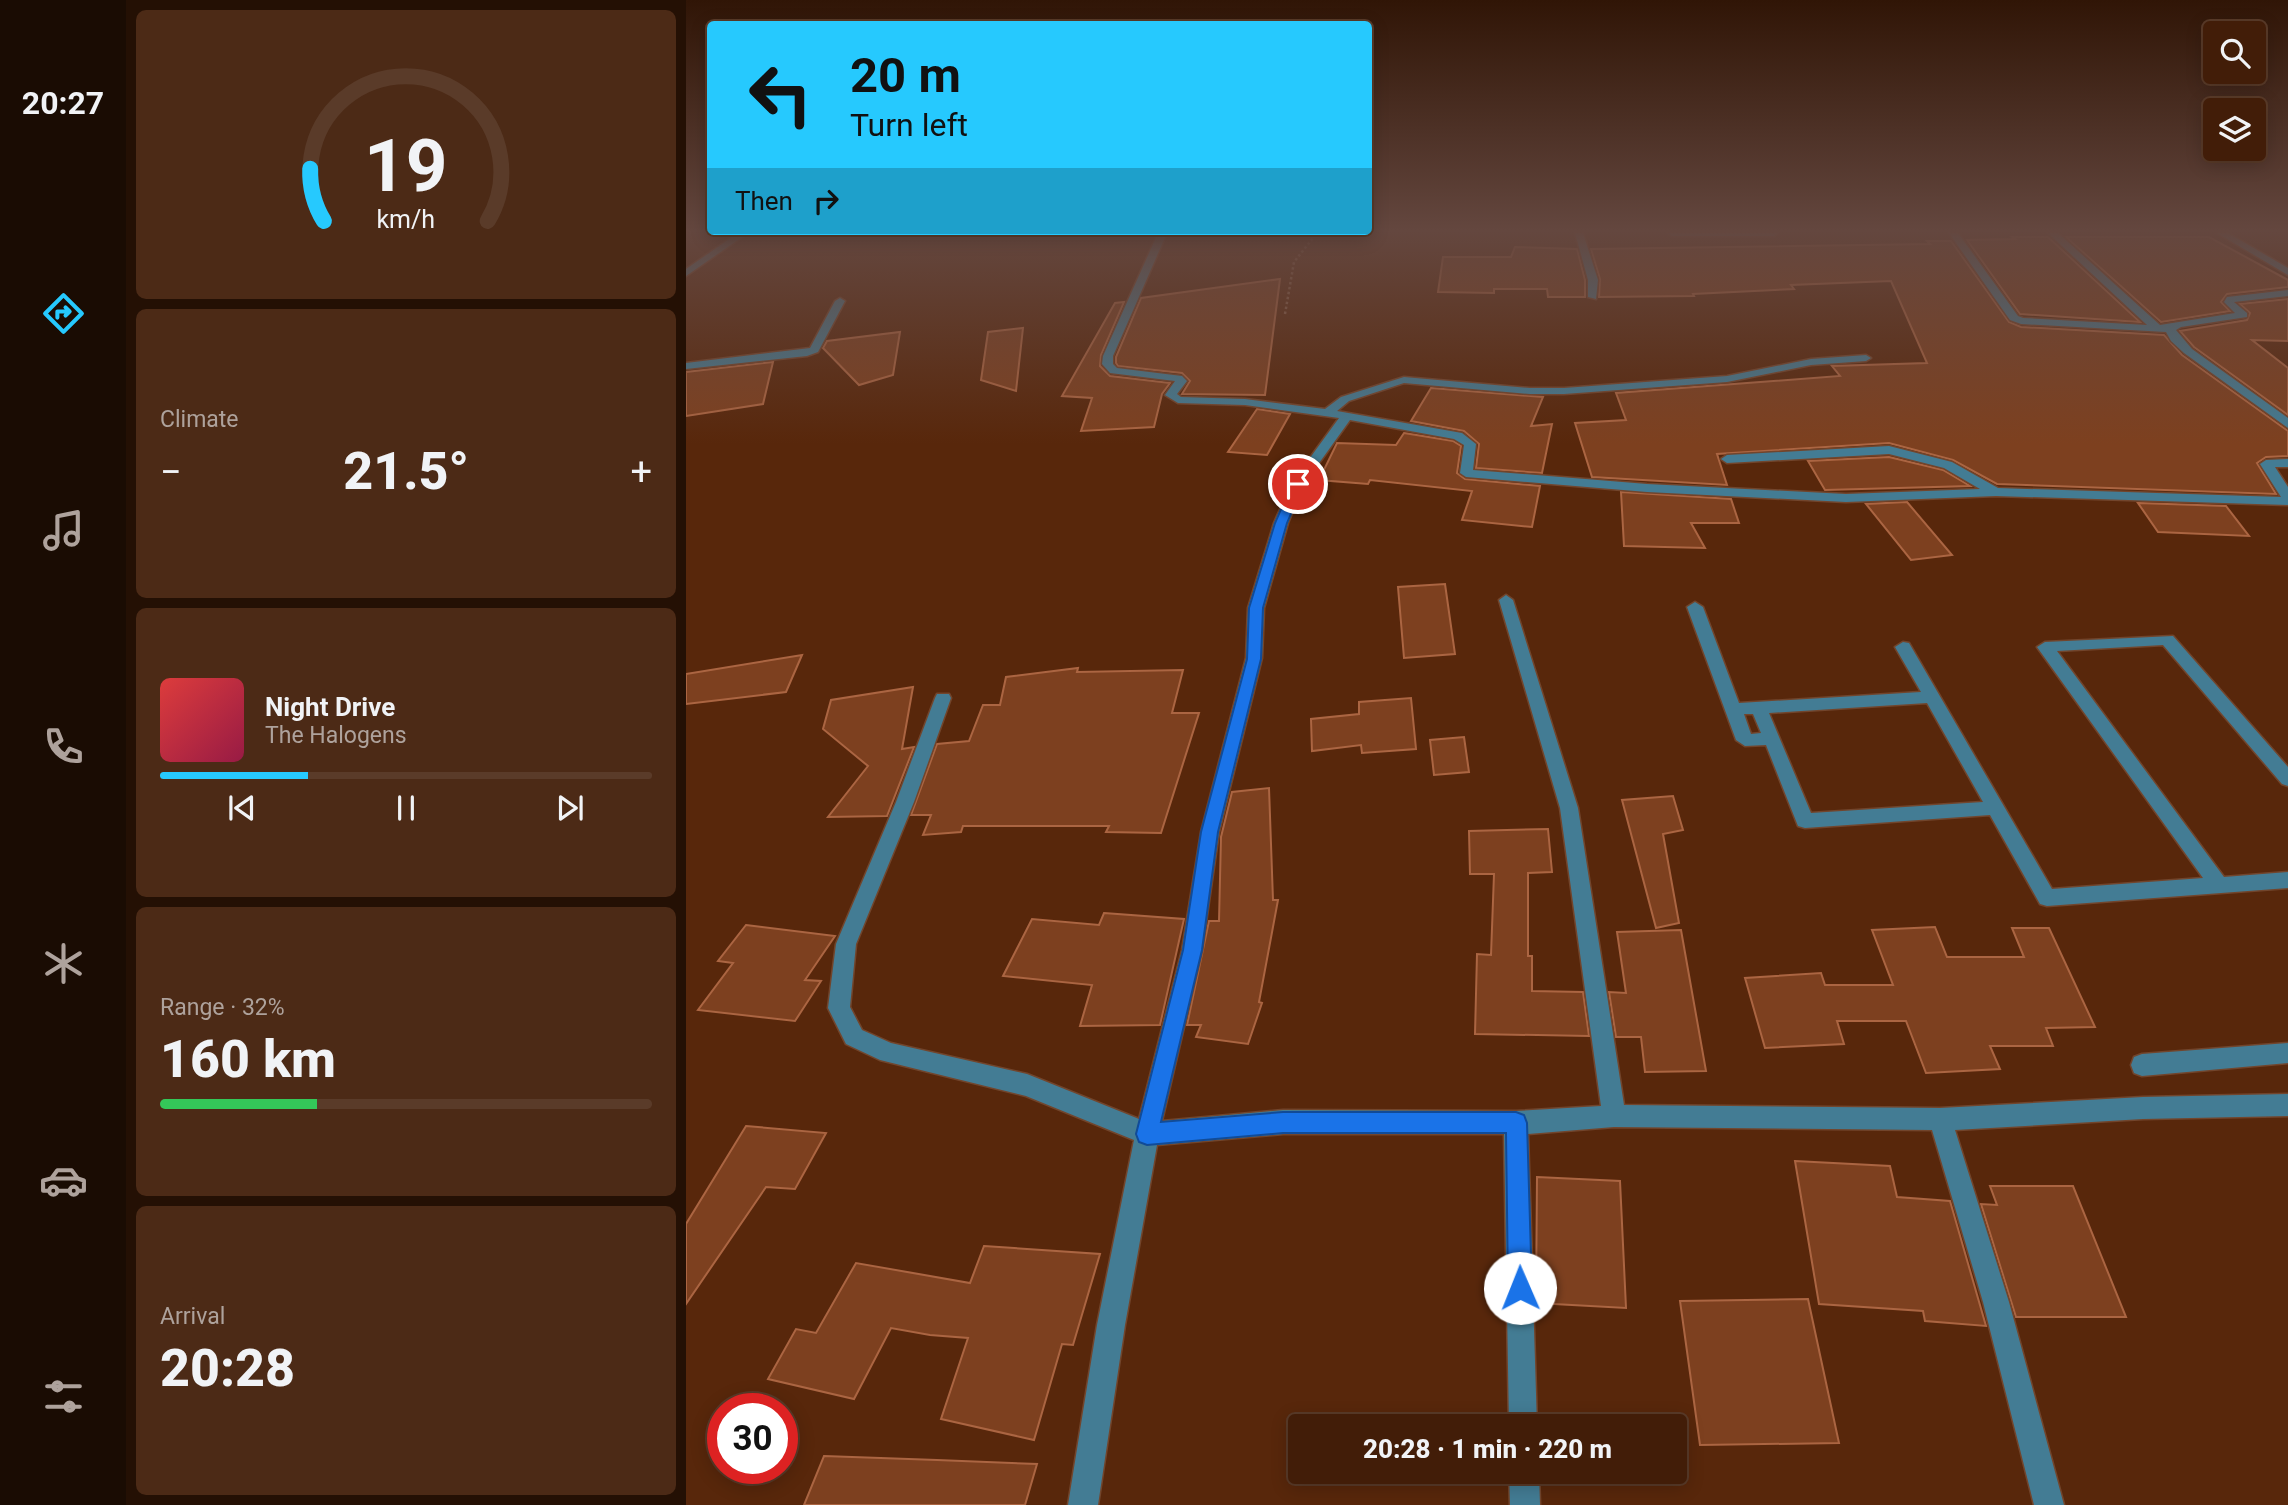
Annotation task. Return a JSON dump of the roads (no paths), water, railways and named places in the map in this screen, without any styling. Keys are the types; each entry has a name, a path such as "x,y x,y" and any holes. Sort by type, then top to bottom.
{"street":[{"path":"686,366 807,353 814,350 818,344 839,303"},
{"path":"1129,303 1108,356 1108,364 1114,371 1178,378 1181,381 1171,395 1178,400 1245,402 1327,413 1465,439 1470,444 1466,473 1647,488 1846,498 1996,492 2288,499"},
{"path":"2005,303 2018,320 2170,329 2178,324 2243,315 2230,303"},
{"path":"2130,303 2157,328"},
{"path":"2170,329 2175,339 2188,351 2288,424"},
{"path":"1327,413 1345,399 1404,380 1530,391 1564,391 1727,379 1811,362 1866,358"},
{"path":"1083,1505 1111,1325 1147,1134 1192,950 1210,832 1254,659 1256,608 1281,523 1298,484 1347,416"},
{"path":"1727,459 1889,450 1948,465 1996,492"},
{"path":"2288,463 2266,464 2288,499"},
{"path":"1506,600 1569,808 1614,1116"},
{"path":"1695,607 1745,740 1772,739"},
{"path":"2219,885 2045,647 2167,640 2288,779"},
{"path":"1903,648 2047,898 2288,880"},
{"path":"1734,709 1931,697"},
{"path":"943,698 909,791 846,944 839,1008 854,1037 888,1053 1027,1085 1147,1134 1283,1122 1516,1123 1614,1116 1940,1119 2143,1108 2288,1105"},
{"path":"1759,708 1805,821 1996,808"},
{"path":"2142,1065 2288,1053"},
{"path":"1940,1119 1996,1302 2049,1505"},
{"path":"1516,1123 1523,1414"},
{"path":"1524,1484 1525,1505"}]}
